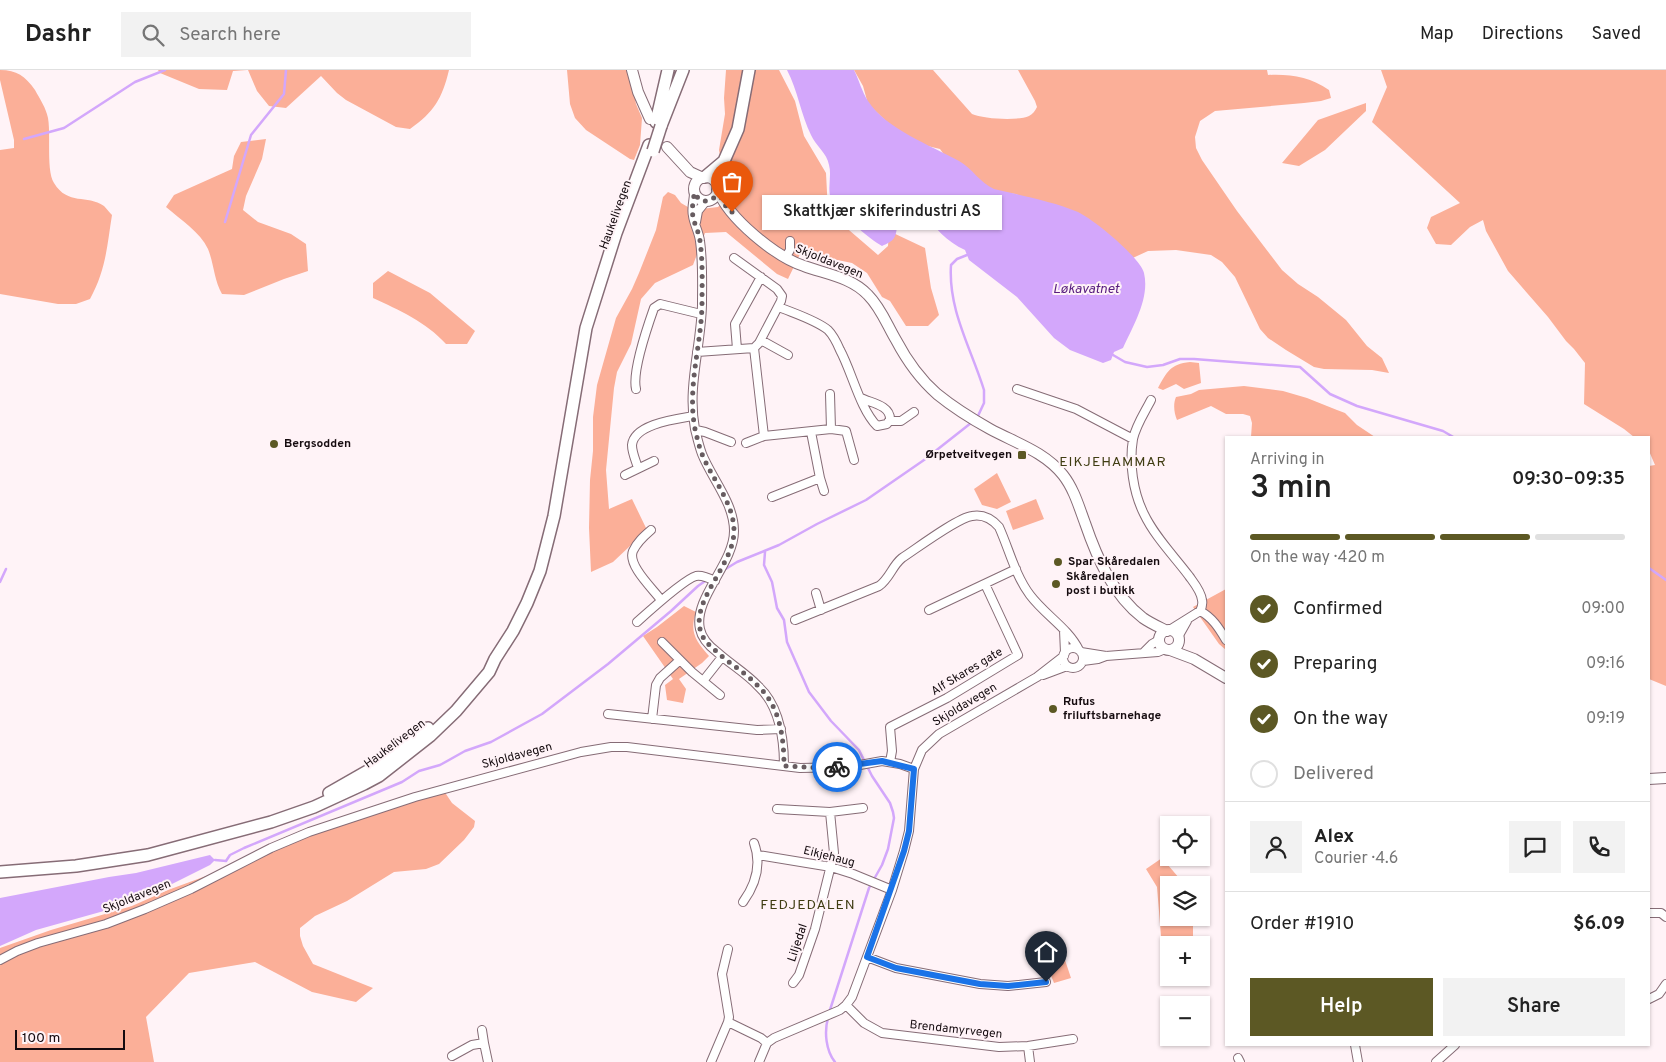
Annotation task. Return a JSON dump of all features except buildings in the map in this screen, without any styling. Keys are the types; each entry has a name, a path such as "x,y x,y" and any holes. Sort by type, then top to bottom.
{"highway":[{"path":"656,122 663,70"},
{"name":"Haukelivegen","path":"0,872 76,866 148,854 176,848 256,824 330,792 371,769 396,752 426,730 452,706 495,659 514,631 527,603 546,551 580,368 651,148 668,70"},
{"name":"Haukelivegen","path":"656,122 674,70"},
{"path":"656,122 683,70"},
{"path":"718,190 724,161 738,129 748,72"},
{"path":"704,178 724,161"}],"main road":[{"path":"632,70 638,92 656,122"},
{"path":"667,147 690,172 714,181 718,190 716,196 707,201 701,201 694,191 682,165"},
{"path":"694,191 696,182 704,178"},
{"name":"Skjoldavegen","path":"718,190 724,204 769,247 785,258 850,282 861,288 876,304 903,353 936,393 975,420 1038,453 1056,467 1065,477 1072,490 1103,569 1118,592 1146,620 1154,634 1163,635"},
{"name":"Skjoldavegen","path":"707,201 740,220"},
{"path":"1194,659 1174,632 1163,635 1162,647 1194,659 1225,677"},
{"path":"1167,650 1176,647 1178,639"},
{"path":"1650,779 1666,778"}],"street":[{"path":"694,191 692,215 700,240 702,261 701,314 692,392 693,416 702,454 733,520 734,539 731,550 702,606 699,625 705,641 762,690 777,714 781,729 784,766"},
{"path":"696,224 698,211 707,201"},
{"path":"785,258 790,250 790,241"},
{"path":"697,352 754,348 761,340 779,307 781,301 780,292 734,258"},
{"path":"737,349 735,324 761,277"},
{"path":"636,389 635,380 645,339 644,335 654,308 660,304 701,314"},
{"path":"779,307 820,325 831,333 848,365 861,398 872,420 877,426 884,426 889,422 891,415 889,411 884,407 861,398"},
{"path":"761,340 788,355"},
{"path":"754,348 764,436"},
{"path":"1017,389 1076,409 1133,439"},
{"path":"830,394 831,429"},
{"path":"1144,652 1163,635 1200,611 1202,606 1202,601 1195,585 1156,535 1140,506 1133,481 1133,439 1151,400"},
{"path":"889,422 901,422 914,412"},
{"path":"638,468 632,446 637,435 642,430 658,424 693,416"},
{"path":"746,443 764,436 831,429 846,431 854,460"},
{"path":"696,430 731,442"},
{"path":"811,432 824,491"},
{"path":"625,475 654,462"},
{"path":"772,497 820,478"},
{"path":"795,620 879,586 886,580 896,562 958,521 972,516 987,518 999,527 1016,569 1030,594 1070,634 1080,651 1083,661"},
{"path":"652,530 639,541 632,551 632,562 661,600"},
{"path":"929,610 1016,569"},
{"path":"637,622 661,600 694,576 701,576 715,581"},
{"name":"Alf Skares gate","path":"890,762 892,751 890,726 947,698 1018,655 985,584"},
{"path":"816,593 821,610"},
{"path":"1200,611 1207,614 1225,638"},
{"path":"1178,639 1187,620"},
{"path":"1064,630 1064,660 1067,666 1075,668 1083,661 1106,656"},
{"path":"662,642 720,695"},
{"path":"1065,654 1071,649 1106,656 1167,650"},
{"name":"Skjoldavegen","path":"0,960 38,943 106,924 145,909 191,889 271,848 309,832 415,797 581,752 611,747 627,747 784,766 823,768 855,766 876,761 890,762 914,769 922,750 939,734 1036,677 1065,654"},
{"path":"703,681 722,657"},
{"path":"652,718 655,689 658,681 680,660"},
{"name":"Skjoldavegen","path":"1036,677 1067,666"},
{"path":"608,714 757,730 781,729"},
{"path":"759,1062 768,1044 784,1034 836,1013 846,1005 857,986 892,890 909,831 914,769"},
{"path":"777,809 830,812 863,808"},
{"name":"Liljedal","path":"793,983 799,975 810,944 834,853 830,812"},
{"path":"743,902 751,891 755,878 758,855 754,843"},
{"name":"Eikjehaug","path":"758,855 830,867 892,890"},
{"path":"1650,913 1661,913 1666,917"},
{"path":"711,1062 728,1022 728,1008 722,974 728,949"},
{"path":"867,957 896,968 980,984 1008,986 1046,982"},
{"path":"1650,998 1659,994 1666,984"},
{"path":"1659,994 1666,1000"},
{"name":"Brendamyrvegen","path":"846,1005 864,1023 882,1033 999,1047 1028,1046 1073,1039"},
{"path":"728,1022 761,1038 768,1044"},
{"path":"482,1030 488,1062"},
{"path":"452,1056 472,1044 484,1043"},
{"path":"1028,1046 1030,1062"},
{"path":"1355,1046 1358,1062"},
{"path":"1436,1062 1454,1046"}],"shaded area":[{"path":"0,70 11,71 28,81 43,104 49,125 50,170 54,183 59,190 71,197 98,203 104,206 112,215 103,268 90,299 76,304 58,304 0,294 0,150 14,148 14,140 0,80"},
{"path":"158,70 247,70 233,71 227,90 199,89 160,73"},
{"path":"248,70 449,70 436,104 425,117 410,129 396,127 346,100 321,76 286,108 269,106 257,91"},
{"path":"567,70 630,70 636,104 642,118 640,145 634,160 586,130 575,118 570,104"},
{"path":"726,70 779,70 795,101 804,136 826,173 828,212 878,255 888,246 889,231 925,248 931,288 939,315 928,326 906,326 890,301 882,297 867,273 852,263 813,255 806,248 801,252 788,279 777,274 726,232 705,233 693,265 655,283 641,299 631,344 617,372 606,470 609,509 632,499 647,530 613,562 591,572 589,528 590,480 593,451 593,417 597,385 616,318 632,289 656,230 663,197 668,192 675,195 681,203 693,210 718,207 722,203 726,190 719,150 725,114"},
{"path":"854,70 933,70 972,114 1000,119 1024,118 1034,112 1037,107 1018,70 1267,70 1268,75 1300,77 1315,82 1329,90 1331,98 1304,103 1215,111 1200,121 1195,137 1196,148 1202,160 1237,211 1282,270 1346,320 1367,346 1382,358 1389,373 1372,370 1314,367 1286,350 1268,338 1260,329 1235,277 1222,262 1211,255 1176,250 1148,251 1124,262 1116,253 1016,194 992,192 955,170 940,149 907,141 868,104 863,86"},
{"path":"1381,70 1666,70 1666,686 1650,679 1650,466 1655,465 1650,453 1650,436 1633,436 1584,404 1585,363 1508,271 1486,231 1483,220 1470,227 1451,245 1436,244 1427,228 1431,217 1460,203 1372,122 1387,87"},
{"path":"1366,103 1366,111 1325,150 1299,166 1282,163 1318,120"},
{"path":"266,139 262,159 246,196 243,210 258,222 291,234 306,244 308,271 244,295 222,294 205,243 190,226 166,207 174,195 232,169 234,156 241,142"},
{"path":"388,271 430,293 475,331 467,344 446,344 421,323 373,298 373,283"},
{"path":"1190,362 1199,363 1201,383 1184,389 1176,384 1163,390 1158,388 1164,377 1173,367"},
{"path":"1244,386 1283,391 1345,413 1357,425 1374,436 1251,436 1252,423 1250,416 1226,414 1211,406 1177,420 1174,408 1176,397 1199,390"},
{"path":"997,473 1011,502 997,509 982,505 974,489"},
{"path":"1036,499 1044,519 1013,530 1006,511"},
{"path":"1225,590 1225,649 1219,644 1193,607"},
{"path":"684,606 696,612 693,625 695,636 700,646 709,656 679,679 686,689 683,703 667,700 665,685 673,679 643,636"},
{"path":"444,791 452,803 475,821 474,827 464,840 439,864 426,869 394,872 347,901 315,916 300,928 303,946 313,964 373,988 356,1002 312,992 255,962 189,973 146,1017 154,1062 0,1062 0,948 51,930 132,906 266,849"},
{"path":"1160,859 1160,866 1169,866 1177,876 1160,876 1160,924 1157,887 1146,869"},
{"path":"1160,926 1193,926 1193,936 1161,936"},
{"path":"1048,951 1055,959 1065,960 1071,978 1054,983 1042,953"}],"water":[{"name":"Løkavatnet","path":"787,70 854,70 868,101 876,111 897,128 959,161 984,183 994,189 1071,209 1085,216 1104,230 1134,258 1144,273 1145,292 1143,302 1123,348 1114,352 1111,360 1103,363 1070,350 1054,338 1017,297 969,260 965,250 941,234 923,212 912,214 897,226 894,239 882,246 862,231 839,210 831,199 828,161 811,135"},
{"path":"210,855 215,860 210,865 136,902 36,930 0,946 0,898 136,873"}],"waterway":[{"path":"24,139 64,128 135,82 165,70"},
{"path":"225,222 251,135 284,94 286,70"},
{"path":"967,255 957,259 951,265 951,282 961,329 984,390 984,403 977,418"},
{"path":"1113,355 1125,362 1147,367 1163,365 1180,359 1300,367 1330,394 1357,406 1443,431 1452,436"},
{"path":"724,570 737,562 779,545 866,500 924,460 971,423"},
{"path":"765,552 764,565 772,582 777,608 784,620 787,642 809,692 831,721 859,750 872,776 890,803 894,818 888,849 882,865 869,888 829,1013"},
{"path":"0,582 6,569"},
{"path":"1650,569 1666,580"},
{"path":"215,860 226,861 230,855 244,848 402,782 419,771 440,765 465,751 491,742 542,714 608,664 708,579"},
{"path":"828,1018 826,1029 827,1041 835,1062"}],"way so far":[{"path":"732,212 724,204 718,190 716,196 706,202 701,201 694,193 692,215 700,240 702,307 692,392 693,416 702,454 729,509 734,530 731,550 702,606 699,625 705,641 759,686 777,714 783,739 784,766 800,768 837,767"}],"place":[{"name":"Skattkjær skiferindustri AS","path":"732,212"},
{"name":"Bergsodden","path":"274,444"},
{"name":"Ørpetveitvegen","path":"1022,455"},
{"name":"Spar Skåredalen","path":"1058,562"},
{"name":"Skåredalen post i butikk","path":"1056,584"},
{"name":"Rufus friluftsbarnehage","path":"1053,709"}],"district":[{"name":"EIKJEHAMMAR","path":"1113,462"},
{"name":"FEDJEDALEN","path":"808,905"}],"route":[{"path":"837,767 849,767 882,761 914,769 909,831 892,890 867,957 896,968 980,984 1008,986 1046,982"}]}
